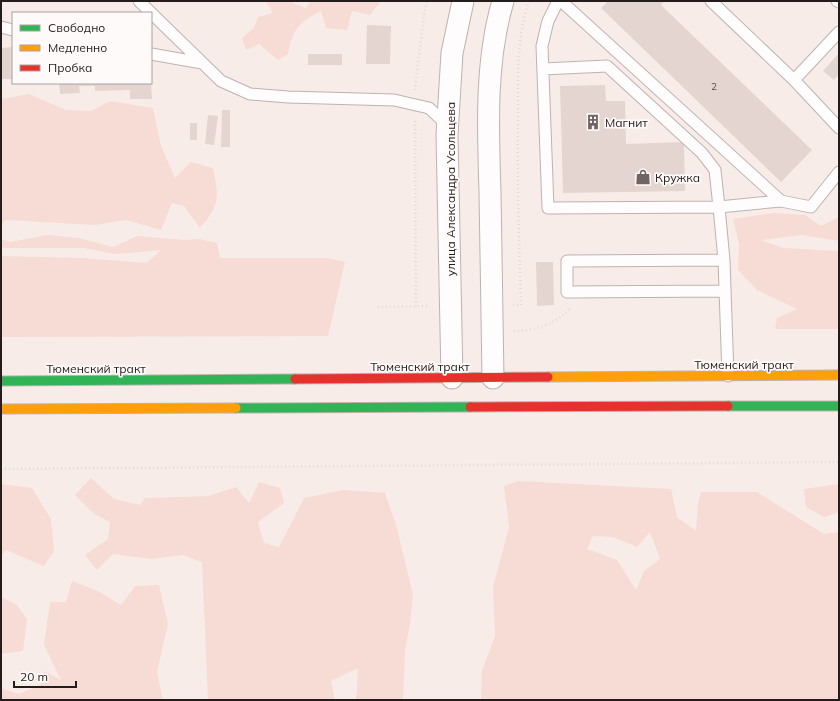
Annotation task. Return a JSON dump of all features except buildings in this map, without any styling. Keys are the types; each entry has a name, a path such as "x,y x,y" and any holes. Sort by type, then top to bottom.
{"main road":[{"name":"Тюменский тракт","path":"1,381 839,375"},
{"path":"1,409 839,406"}],"street":[{"name":"улица Александра Усольцева","path":"452,378 447,135 452,53 463,1"},
{"path":"493,378 489,152 490,75 496,23 503,1"}],"lane":[{"path":"139,1 150,12"},
{"path":"558,1 548,21 542,46 548,208 719,207 781,201 811,206 839,172"},
{"path":"561,1 781,201"},
{"path":"711,1 794,80 839,128"},
{"path":"152,14 221,81 250,94 288,97 394,100 429,108 444,122 447,135"},
{"path":"1,27 12,30"},
{"path":"794,80 839,32"},
{"path":"152,54 202,63"},
{"path":"543,69 607,66 702,153 715,170 724,260 728,376"},
{"path":"724,260 567,261 567,292 724,291"}],"path":[{"path":"416,306 415,84 427,1"},
{"path":"521,305 517,152 518,64 524,16 529,1"},
{"path":"492,332 530,331 562,318 582,292"},
{"path":"1,469 839,462"}],"shaded area":[{"path":"266,1 293,1 293,3 306,8 311,1 381,1 370,15 352,11 347,30 326,28 321,11 313,15 298,28 292,38 288,54 278,60 259,44 246,50 242,38 254,28 258,17 273,13"},
{"path":"29,94 66,110 91,111 110,101 153,108 161,146 175,178 191,162 213,168 217,193 214,206 207,220 200,228 184,206 172,203 161,230 126,220 95,225 6,220 1,225 1,99"},
{"path":"772,213 805,215 821,226 839,217 839,241 801,235 761,240 783,248 839,251 839,329 775,329 777,318 797,309 757,290 738,270 739,244 733,219"},
{"path":"47,235 79,238 113,247 137,236 185,240 199,239 217,243 220,258 327,258 345,262 328,336 1,337 1,256 82,258 146,263 161,250 116,254 84,248 1,248 1,239 10,242"},
{"path":"91,478 114,499 140,505 145,498 209,496 236,487 249,503 259,482 280,488 284,503 258,522 264,543 279,547 304,498 343,490 385,493 396,525 413,594 410,624 405,650 403,700 356,700 358,668 331,681 335,700 208,700 202,562 183,555 151,559 113,554 97,570 85,555 108,539 110,522 94,514 75,495"},
{"path":"518,481 671,489 677,517 696,531 698,504 701,492 757,492 824,534 839,532 839,700 481,700 482,671 495,636 493,587 509,527 504,486","holes":["650,532 660,559 644,571 636,590 617,560 587,549 593,536 613,537 637,547"]},
{"path":"1,484 32,488 51,519 54,551 44,566 6,550 1,556"},
{"path":"839,484 839,512 824,517 806,507 804,489"},
{"path":"72,581 98,591 121,605 135,586 159,585 168,624 157,672 163,700 1,700 1,688 19,694 40,685 44,671 61,680 44,645 50,602 66,602"},
{"path":"1,597 17,605 27,619 23,651 1,654"}],"traffic: fast":[{"path":"1,381 295,379"},
{"path":"728,406 839,406"},
{"path":"236,408 470,407"}],"traffic: slow":[{"path":"548,377 839,375"},
{"path":"1,409 236,408"}],"traffic: jam":[{"path":"295,379 548,377"},
{"path":"470,407 728,406"}],"place":[{"name":"Магнит","path":"593,122"},
{"name":"Кружка","path":"643,177"}]}
